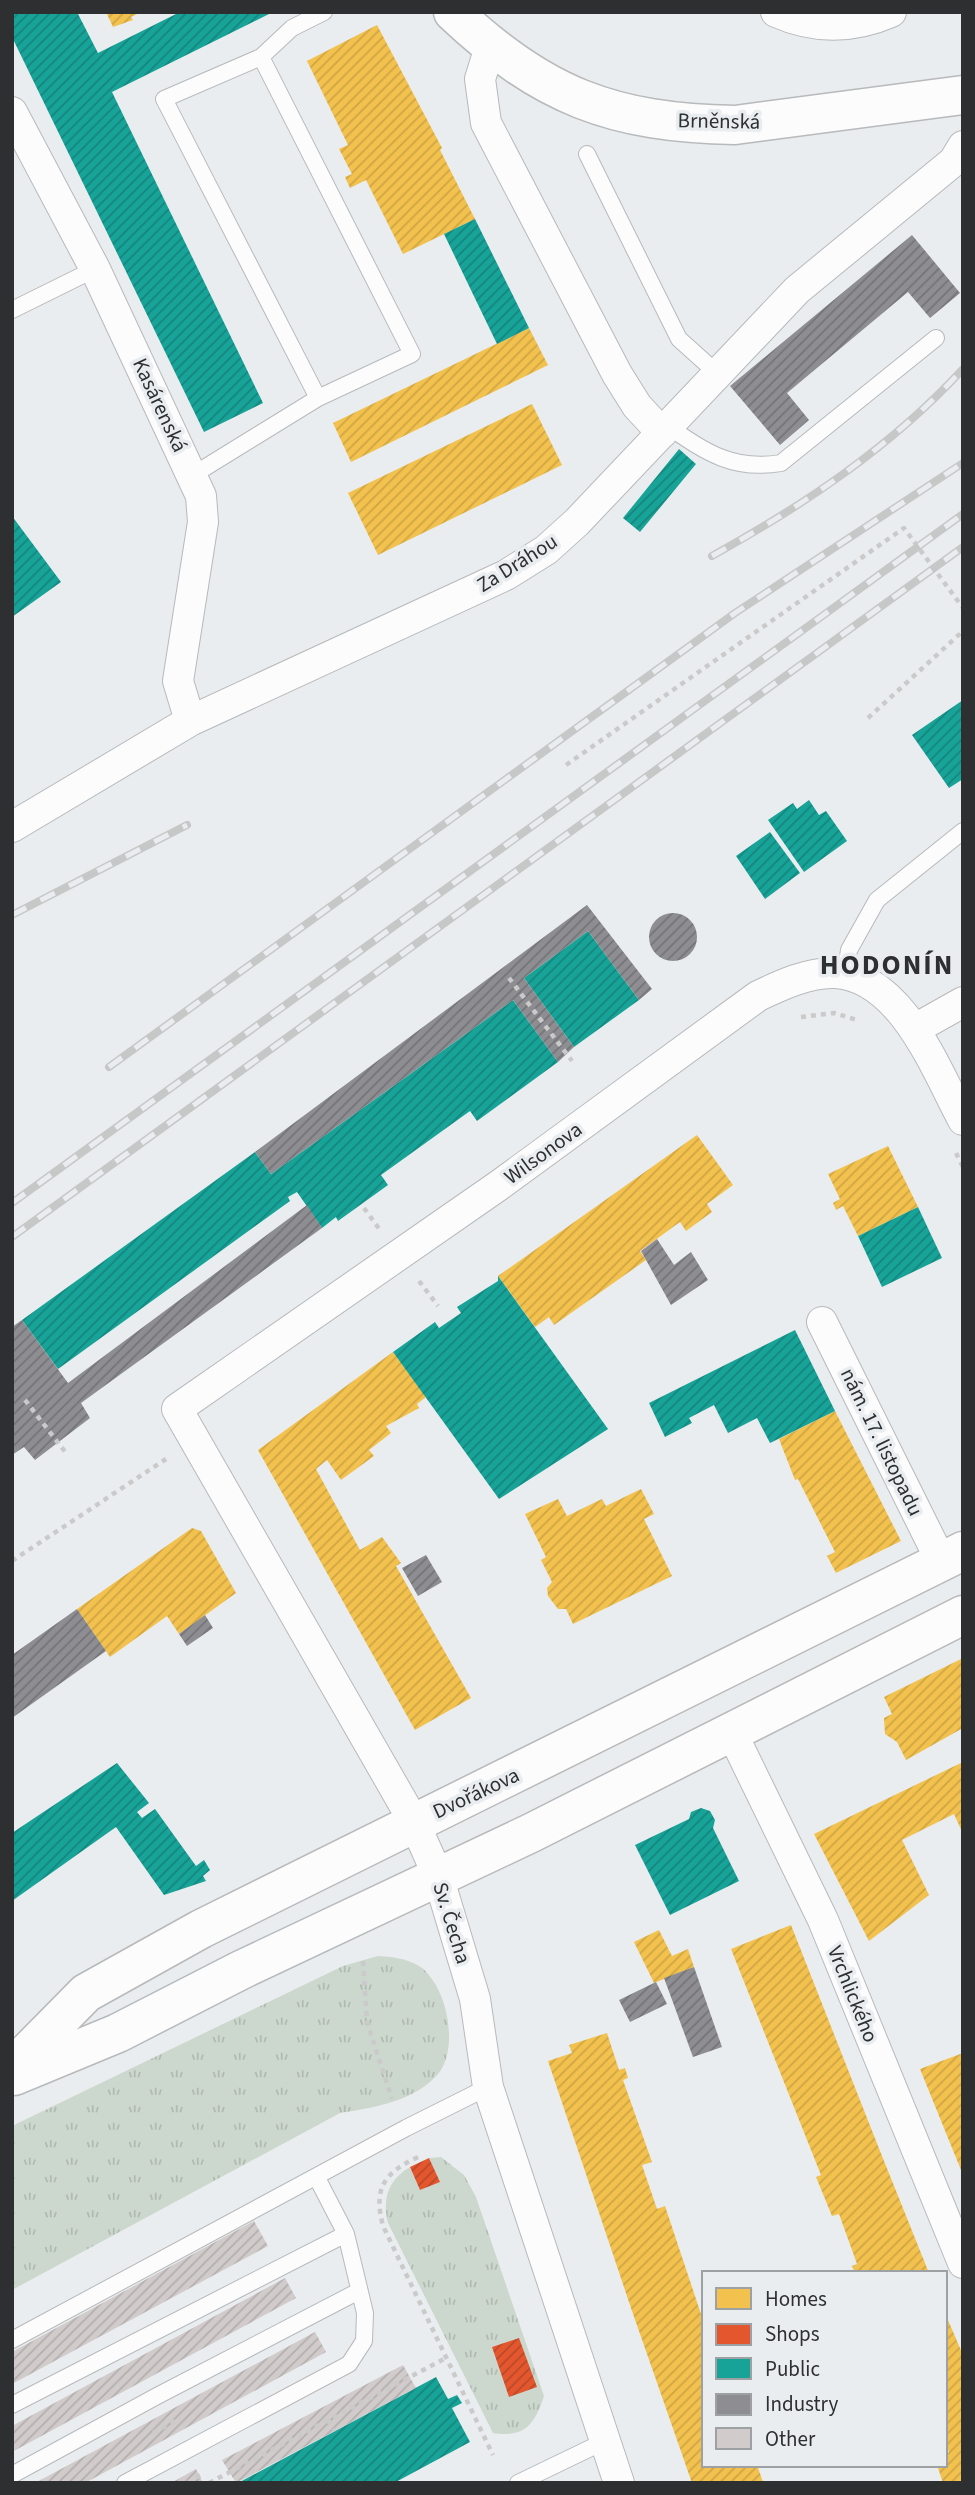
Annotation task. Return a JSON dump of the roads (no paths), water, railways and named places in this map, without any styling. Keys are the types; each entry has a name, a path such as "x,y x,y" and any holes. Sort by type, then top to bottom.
{"main road":[{"name":"Brněnská","path":"453,12 490,47 543,83 585,103 628,115 698,124 769,122 963,95"},
{"name":"Dvořákova","path":"12,2068 86,1993 213,1923 952,1556"},
{"path":"12,2077 118,2033 963,1615"}],"street":[{"path":"776,12 797,22 818,26 841,25 891,12"},
{"path":"490,47 480,79 485,123 617,374 637,406 666,430"},
{"name":"Kasárenská","path":"13,114 95,269 201,496 203,522 178,681 190,721"},
{"name":"Za Dráhou","path":"12,827 190,721 345,652 516,569 546,550 578,522 797,290 954,161 963,146"},
{"name":"Wilsonova","path":"177,1409 498,1186 758,996 810,976 835,973 845,976 863,982 894,1002 915,1029 963,1120"},
{"path":"915,1029 963,1002"},
{"name":"nám. 17. listopadu","path":"822,1322 952,1556"},
{"name":"Sv. Čecha","path":"177,1409 414,1822 438,1876 475,1999 488,2087 619,2483"},
{"name":"Vrchlického","path":"731,1731 823,1920 963,2263"}],"lane":[{"path":"318,398 164,99 261,57 292,28 324,12"},
{"path":"193,475 318,398 412,354 261,57"},
{"path":"587,154 679,339 718,374"},
{"path":"12,310 95,269"},
{"path":"666,430 705,452 755,467 781,463 936,338"},
{"path":"845,976 849,950 877,900 963,831"},
{"path":"12,2340 317,2179 406,2128 488,2087"},
{"path":"125,2483 349,2364 364,2341 365,2314 345,2234 317,2179"},
{"path":"12,2405 345,2234"},
{"path":"12,2475 359,2291"},
{"path":"518,2483 603,2441"}],"railway":[{"path":"712,556 845,473 906,424 963,369"},
{"path":"109,1067 735,613 963,463"},
{"path":"12,1203 963,514"},
{"path":"12,1237 963,547"},
{"path":"12,915 187,825"}],"district":[{"name":"HODONÍN","path":"887,964"}]}
